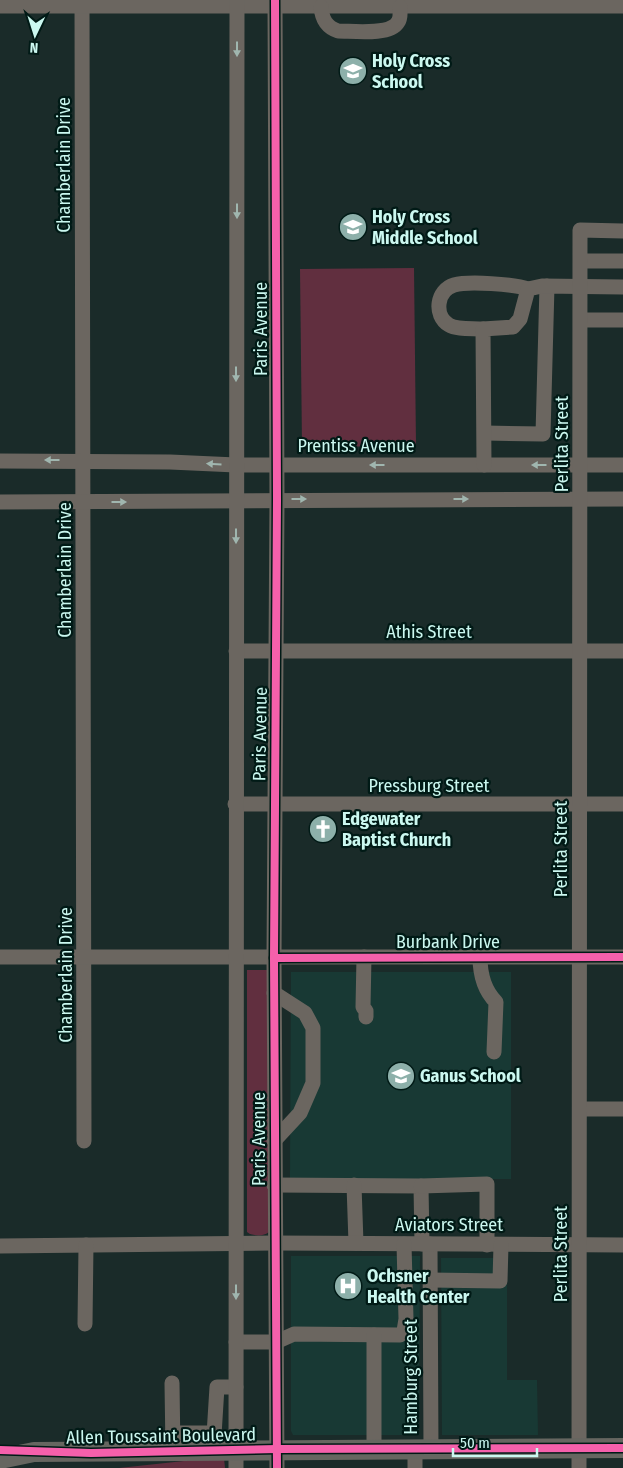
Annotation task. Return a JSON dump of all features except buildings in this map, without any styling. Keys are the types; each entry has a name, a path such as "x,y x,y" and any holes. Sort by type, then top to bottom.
{"main road":[{"name":"Allen Toussaint Boulevard","path":"34,1452 172,1442 214,1435 236,1459 277,1459 374,1450 420,1456 580,1459 623,1448"},
{"path":"0,1459 34,1452"}],"street":[{"path":"0,6 82,3 237,3 321,7 581,3 623,6"},
{"name":"Chamberlain Drive","path":"82,3 84,1141"},
{"name":"Paris Avenue","path":"236,1459 234,957 237,3"},
{"name":"Paris Avenue","path":"275,4 277,499 274,1242 277,1459"},
{"path":"321,7 322,16 331,29 386,31 394,27 400,20 400,7"},
{"name":"Perlita Street","path":"580,1459 580,230 623,231"},
{"path":"581,261 623,261"},
{"path":"528,288 520,319 513,327 483,329 450,326 442,318 439,301 443,292 455,284 516,284 528,288 547,286 623,287"},
{"path":"485,433 543,434 547,286"},
{"path":"581,314 623,320"},
{"path":"483,329 484,465"},
{"name":"Prentiss Avenue","path":"0,461 84,460 236,465 623,465"},
{"path":"0,502 277,499 623,499"},
{"name":"Athis Street","path":"236,651 623,651"},
{"name":"Pressburg Street","path":"235,804 623,804"},
{"path":"363,1014 364,957"},
{"path":"480,957 480,972 489,995 496,1002 494,1052"},
{"name":"Burbank Drive","path":"0,958 623,957"},
{"path":"274,993 305,1013 313,1028 313,1083 300,1113 274,1141"},
{"path":"580,1109 623,1108"},
{"path":"274,1185 421,1186 488,1184 494,1245 500,1281 430,1280"},
{"path":"354,1185 356,1243"},
{"name":"Hamburg Street","path":"420,1456 430,1280 421,1186"},
{"name":"Aviators Street","path":"0,1246 274,1242 623,1245"},
{"path":"236,1342 276,1342 294,1334 400,1335 404,1330 406,1319 404,1244"},
{"path":"85,1324 86,1245"},
{"path":"374,1335 374,1450"},
{"path":"172,1383 172,1442"},
{"path":"214,1435 217,1387 236,1387"},
{"path":"214,1435 236,1421"},
{"name":"Allen Toussaint Boulevard","path":"0,1450 34,1452"}],"shaded area":[{"path":"414,268 416,446 302,447 300,269"},
{"path":"247,970 268,970 269,1232 261,1235 247,1232"},
{"name":"Ganus School","path":"291,972 511,972 511,1179 290,1179"},
{"path":"291,1256 420,1256 419,1435 293,1435 291,1431"},
{"path":"441,1258 507,1258 507,1380 537,1380 538,1435 442,1435"},
{"path":"224,1458 225,1468 119,1468"}],"cycle path":[{"path":"275,0 277,499 274,958 277,1468"},
{"path":"274,958 623,957"},
{"path":"0,1450 91,1453 277,1449 623,1448"}],"place":[{"name":"Holy Cross School","path":"353,71"},
{"name":"Holy Cross Middle School","path":"353,227"},
{"name":"Edgewater Baptist Church","path":"323,829"},
{"name":"Ganus School","path":"401,1076"},
{"name":"Ochsner Health Center","path":"348,1286"}]}
